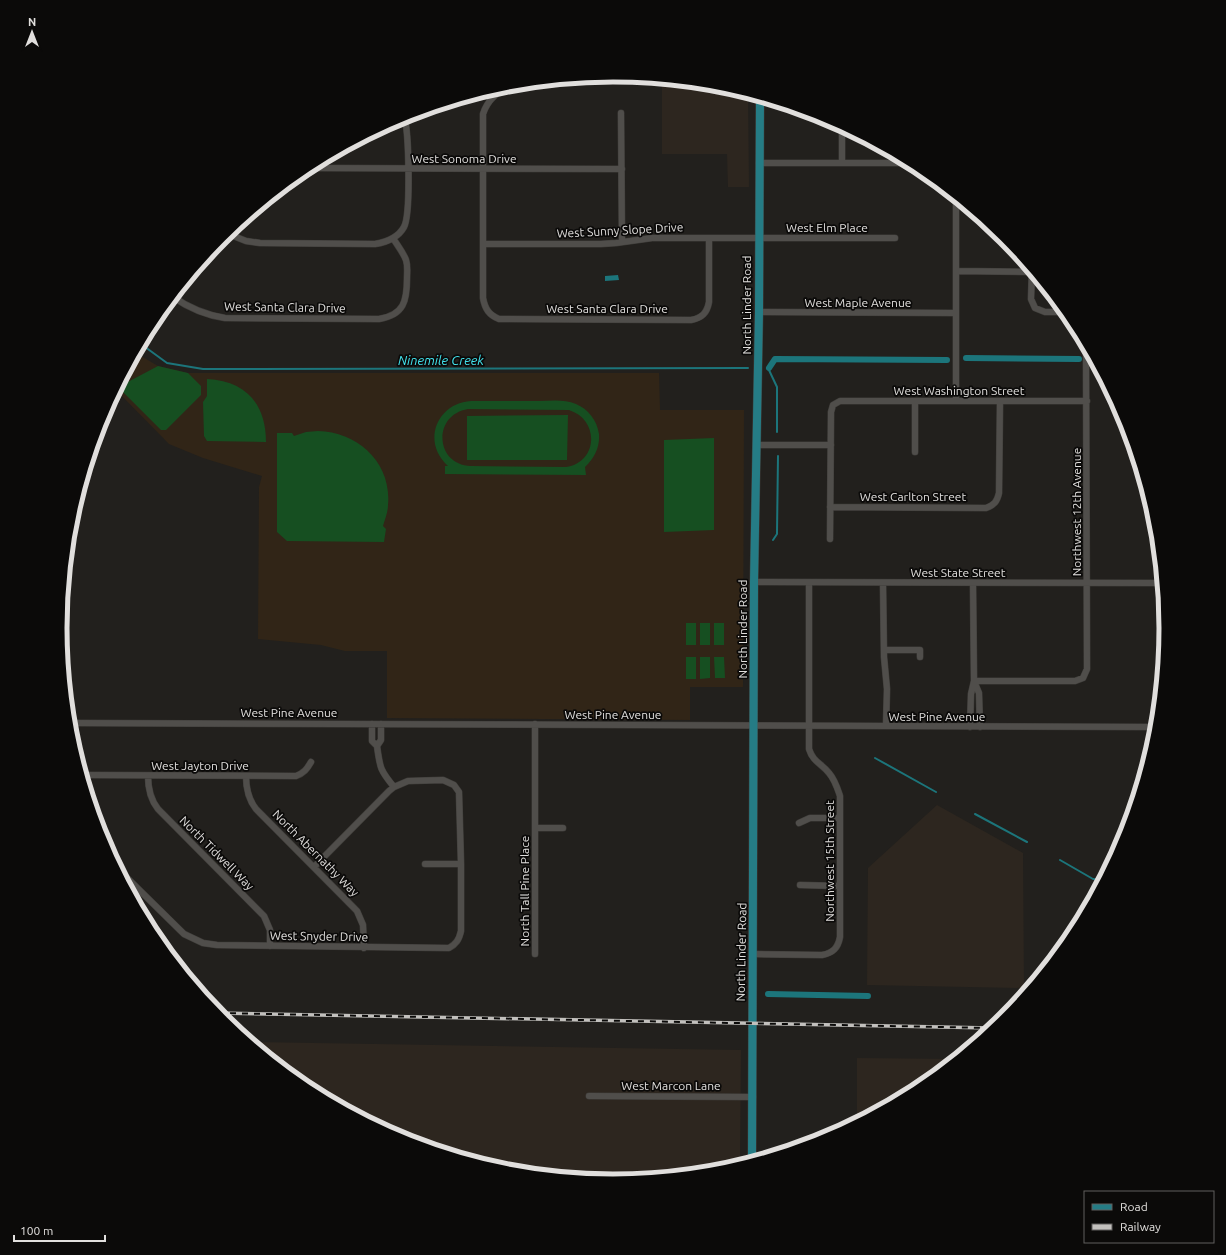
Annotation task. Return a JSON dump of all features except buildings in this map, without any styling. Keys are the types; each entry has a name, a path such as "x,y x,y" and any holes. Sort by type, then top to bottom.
{"main road":[{"name":"North Linder Road","path":"752,1155 754,582 759,312 760,102"}],"street":[{"path":"483,244 484,114 486,107 497,94"},
{"path":"621,113 622,242"},
{"path":"233,236 246,241 260,243 376,244 383,243 393,238 401,232 407,219 408,134 405,122"},
{"path":"842,132 842,163"},
{"path":"759,163 900,164"},
{"name":"West Sonoma Drive","path":"322,166 483,169 622,169"},
{"path":"956,203 956,401"},
{"name":"West Santa Clara Drive","path":"177,299 197,311 218,317 387,318 399,311 406,298 407,264 393,238"},
{"name":"West Sunny Slope Drive","path":"483,244 601,244 652,238 759,238"},
{"name":"West Santa Clara Drive","path":"483,244 484,305 487,311 499,319 691,320 698,318 703,314 707,309 709,302 709,238"},
{"name":"West Elm Place","path":"759,238 895,238"},
{"path":"956,271 1027,271"},
{"path":"1032,277 1031,299 1035,308 1045,312 1058,312"},
{"name":"West Maple Avenue","path":"759,312 956,313"},
{"name":"Northwest 12th Avenue","path":"974,681 1075,681 1083,678 1087,669 1088,583 1086,542 1086,401 1090,362"},
{"name":"West Washington Street","path":"831,445 831,412 833,404 840,401 1086,401"},
{"path":"915,401 915,452"},
{"name":"West Carlton Street","path":"830,507 986,508 996,503 999,493 1000,401"},
{"path":"757,445 831,445 830,538"},
{"name":"West State Street","path":"754,582 1157,583"},
{"path":"805,760 811,757 809,749 809,582"},
{"path":"883,583 884,650 887,689 886,726"},
{"path":"970,727 971,694 974,681 973,583"},
{"path":"884,650 920,650 920,657"},
{"path":"974,681 979,693 980,727"},
{"name":"West Pine Avenue","path":"75,723 970,727 1150,726"},
{"path":"372,724 372,740 377,746 380,767 383,774 394,787"},
{"path":"377,746 381,740 381,724"},
{"name":"North Tall Pine Place","path":"535,724 535,954"},
{"name":"Northwest 15th Street","path":"753,954 822,955 829,954 835,950 839,944 840,796 836,782 829,772 811,757"},
{"name":"West Jayton Drive","path":"88,775 296,776 308,768 311,762"},
{"name":"North Tidwell Way","path":"148,776 148,790 150,797 158,809 264,916 270,930 270,946"},
{"name":"North Abernathy Way","path":"246,776 247,791 252,804 357,911 363,925 364,948"},
{"path":"314,867 394,787 401,783 415,780 443,780 454,785 459,792 461,864 425,864"},
{"path":"799,823 810,818 840,818"},
{"name":"North Tall Pine Place","path":"535,828 563,828"},
{"name":"West Snyder Drive","path":"129,880 184,934 196,941 210,944 364,948 448,948 455,944 460,938 461,864"},
{"path":"800,886 840,886"},
{"name":"West Marcon Lane","path":"589,1096 752,1097"}],"shaded area":[{"path":"662,84 720,92 748,99 749,187 728,187 727,154 662,154"},
{"path":"139,356 158,366 188,373 659,373 660,410 744,410 743,687 690,687 690,720 387,718 387,651 345,651 321,645 258,639 259,487 262,476 203,458 169,444 120,394"},
{"path":"937,805 1023,853 1024,988 867,985 868,868"},
{"path":"258,1042 741,1050 740,1158 684,1169 613,1174 542,1169 506,1163 437,1145 404,1132 340,1100 281,1061"},
{"path":"857,1058 948,1059 886,1100 857,1115"}],"green space":[{"path":"158,366 188,373 201,386 201,395 166,430 161,430 121,390 124,384"},
{"path":"207,379 233,384 251,397 258,406 262,416 266,442 207,441 204,436 203,402 207,396"},
{"path":"471,401 567,401 580,406 588,412 594,420 599,434 599,443 596,452 592,460 585,467 586,475 445,474 445,466 448,466 440,456 435,446 434,435 442,416 449,409 459,403","holes":["468,409 569,410 579,415 586,422 590,431 591,440 589,449 584,457 577,464 566,467 471,466 459,464 450,458 442,439 448,420 456,413"]},
{"path":"568,415 567,460 467,460 467,416"},
{"path":"318,431 346,437 359,444 370,453 378,463 388,490 388,508 383,526 386,529 384,542 287,541 277,532 277,433 292,433 294,436 306,432"},
{"path":"714,438 714,530 664,532 664,440"},
{"path":"686,623 696,623 696,645 686,645"},
{"path":"700,623 710,623 710,645 700,645"},
{"path":"714,623 724,623 724,645 714,645"},
{"path":"686,657 696,657 696,679 686,679"},
{"path":"700,657 710,657 710,678 700,679"},
{"path":"714,657 724,657 725,678 715,678"}],"water":[{"path":"618,275 619,280 605,281 605,276"}],"waterway":[{"name":"Ninemile Creek","path":"145,347 167,363 203,369 748,368"},
{"path":"966,358 1079,359"},
{"path":"769,368 775,359 947,360"},
{"name":"Ninemile Creek","path":"768,368 777,387 777,432"},
{"name":"Ninemile Creek","path":"773,540 777,534 778,456"},
{"name":"Ninemile Creek","path":"875,758 936,792"},
{"name":"Ninemile Creek","path":"975,814 1027,842"},
{"name":"Ninemile Creek","path":"1060,860 1093,879 1097,879"},
{"path":"768,994 868,996"}],"railway":[{"path":"226,1013 984,1028"}]}
